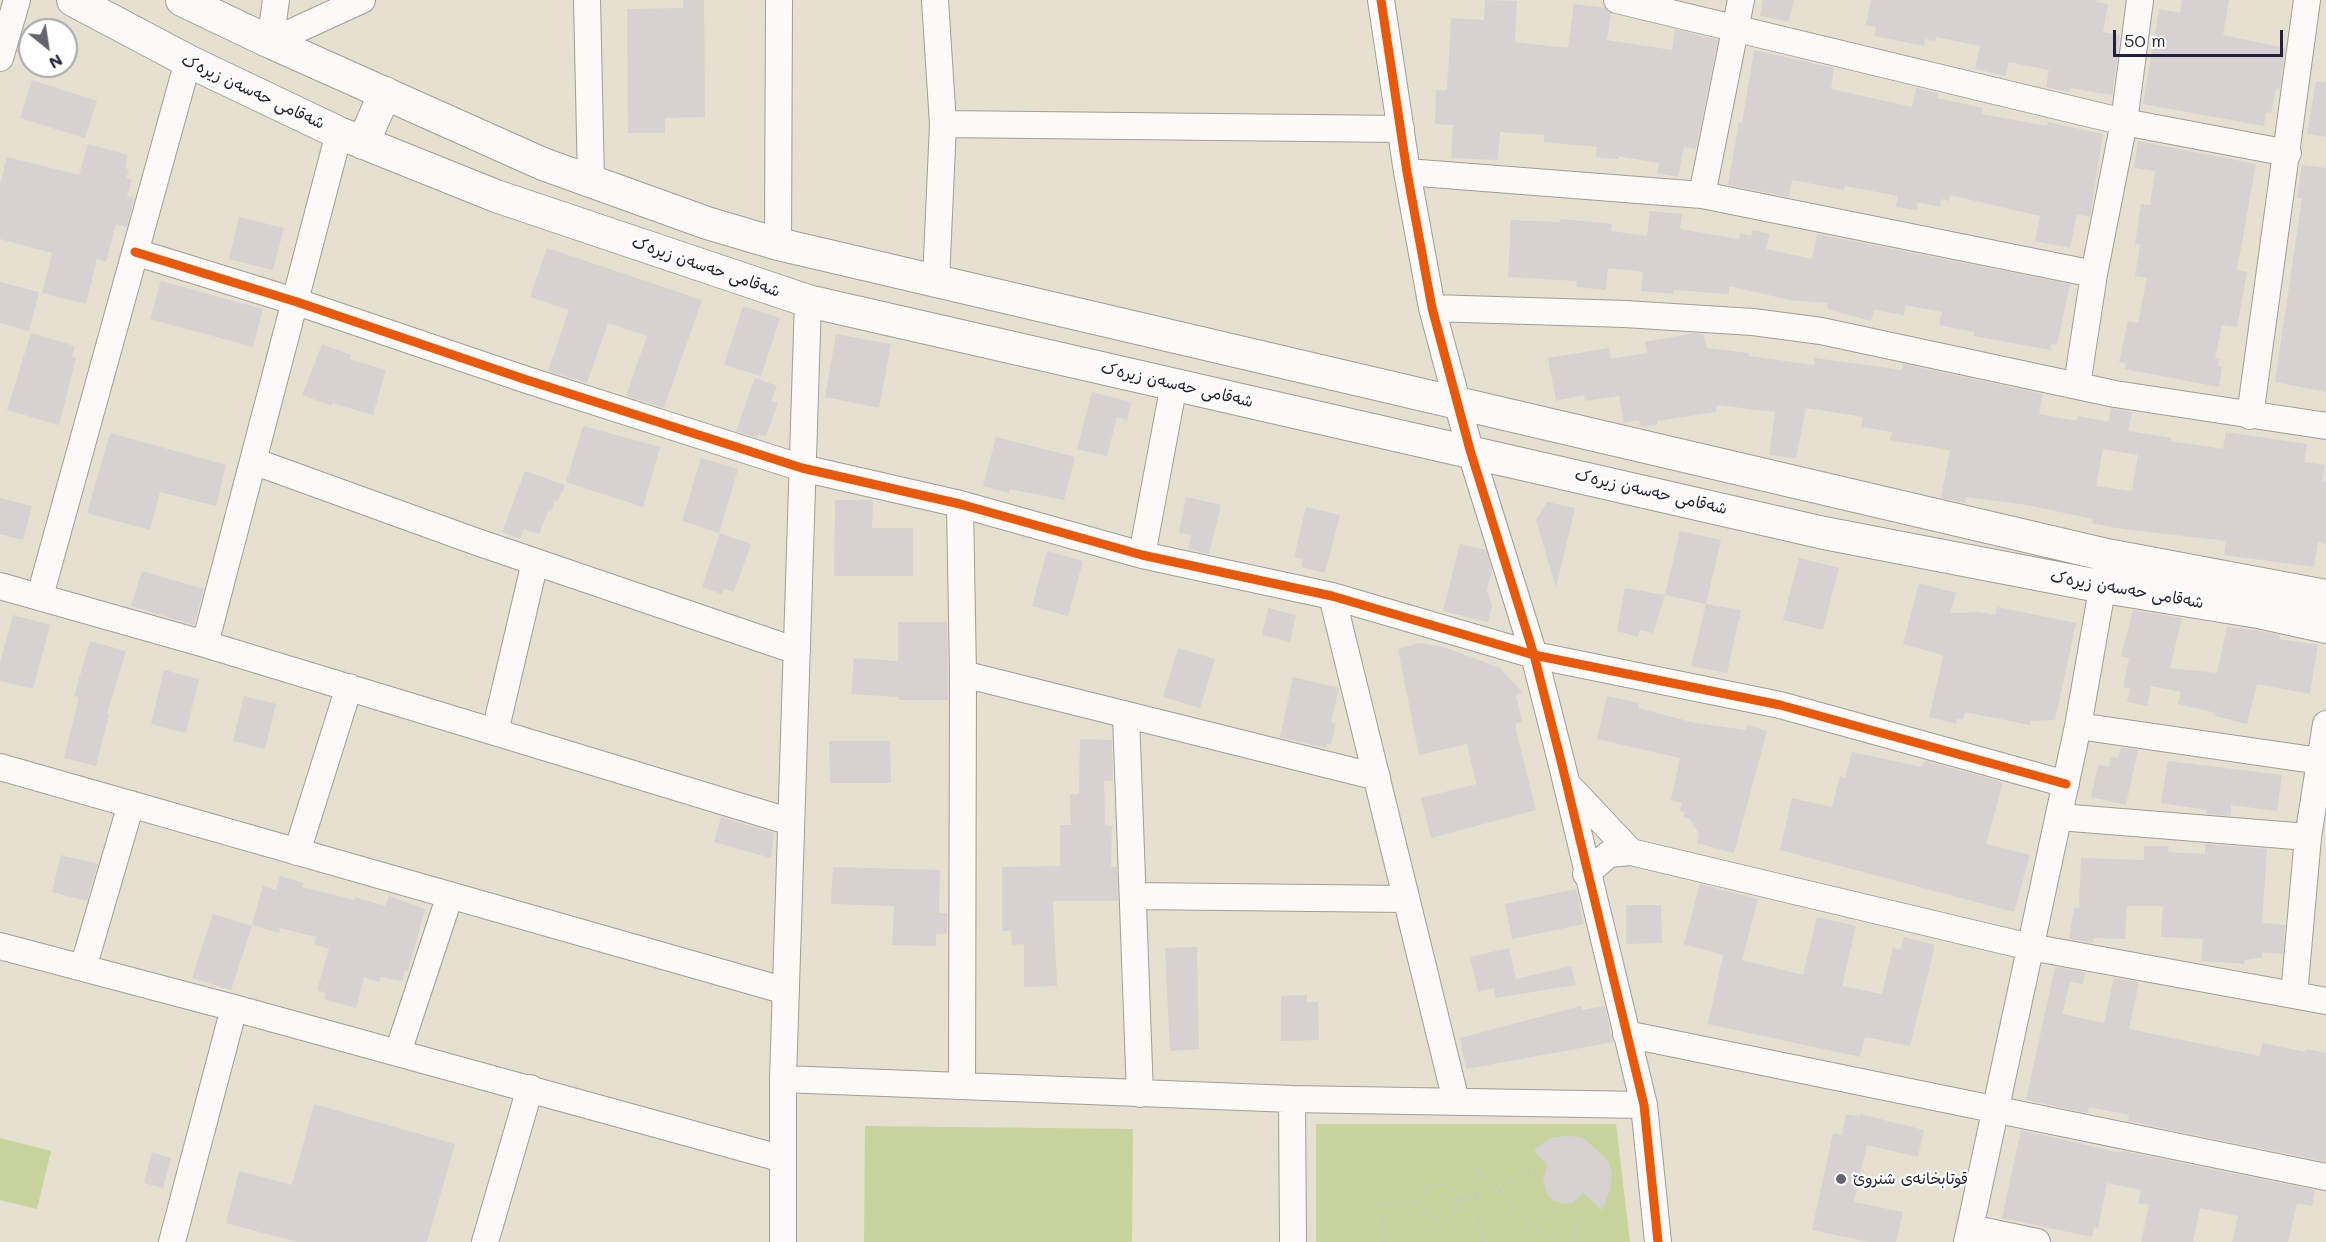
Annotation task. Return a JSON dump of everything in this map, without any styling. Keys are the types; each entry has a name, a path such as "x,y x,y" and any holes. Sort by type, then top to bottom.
{"main road":[{"name":"شەقامی حەسەن زیرەک","path":"73,0 188,62 351,138 496,196 808,301 1470,450 1824,533 2104,587 2259,612 2326,627"},
{"name":"شەقامی حەسەن زیرەک","path":"182,0 270,42 543,164 707,223 778,244 2108,555 2326,596"},
{"path":"351,138 385,93"}],"street":[{"path":"0,58 17,0"},
{"path":"270,42 276,0"},
{"path":"270,42 362,0"},
{"path":"587,0 591,181"},
{"path":"778,244 779,0"},
{"path":"935,0 943,124 936,281"},
{"path":"1381,0 1407,172 1432,308 1470,450 1534,655 1644,1105 1658,1242"},
{"path":"1617,0 2124,122 2288,153"},
{"path":"1702,195 1741,0"},
{"path":"2077,385 2094,274 2124,122 2140,0"},
{"path":"2250,416 2288,153 2307,0"},
{"path":"40,596 188,62"},
{"path":"943,124 1401,129"},
{"path":"206,644 297,302 351,138"},
{"path":"1407,172 1702,195 2094,274"},
{"path":"135,252 297,302 527,380 802,468 960,504 1142,555 1332,596 1534,655 1780,705 2066,784"},
{"path":"783,1242 783,1078 808,301"},
{"path":"1432,308 1625,314 1753,322 1821,331 2115,394 2326,426"},
{"path":"1142,555 1174,384"},
{"path":"253,461 535,562 797,651"},
{"path":"960,504 963,674 962,1086"},
{"path":"2037,1242 1968,1235 2078,726 2108,555"},
{"path":"495,732 535,562"},
{"path":"0,586 206,644 791,822"},
{"path":"1332,596 1456,1101"},
{"path":"963,674 1377,777"},
{"path":"297,852 349,687"},
{"path":"1126,716 1140,1094"},
{"path":"2295,995 2308,837 2326,724"},
{"path":"2078,726 2320,761"},
{"path":"0,767 786,991"},
{"path":"1566,783 1631,852"},
{"path":"83,968 131,804"},
{"path":"2059,817 2308,837"},
{"path":"1586,874 1609,854 1631,852 2030,947 2326,1001"},
{"path":"398,1052 450,895"},
{"path":"1133,896 1406,899"},
{"path":"0,945 783,1159"},
{"path":"172,1242 234,1008"},
{"path":"1626,1034 1995,1112 2326,1177"},
{"path":"783,1078 1292,1099 1644,1105"},
{"path":"484,1242 530,1088"},
{"path":"1292,1099 1293,1242"}],"path":[{"path":"1481,1242 1474,1168 1552,1242"},
{"path":"1498,1190 1512,1179 1529,1172 1545,1173"},
{"path":"1442,1185 1452,1189 1457,1199 1452,1215 1441,1220 1425,1212 1422,1201 1426,1190 1442,1185"},
{"path":"1457,1199 1477,1197"},
{"path":"1574,1242 1579,1225 1577,1199"},
{"path":"1384,1242 1382,1205 1422,1201"}],"green space":[{"path":"1316,1124 1616,1124 1630,1242 1316,1242"},
{"path":"865,1126 1133,1129 1132,1242 864,1242"},
{"path":"0,1138 51,1151 37,1209 0,1200"}],"building":[{"path":"683,0 704,0 705,117 665,118 665,133 628,133 627,9 683,8"},
{"path":"1485,0 1517,1 1515,42 1568,48 1574,4 1605,8 1611,13 1607,40 1672,50 1675,29 1718,40 1696,149 1684,147 1678,177 1657,173 1659,163 1618,156 1618,159 1596,157 1597,147 1544,142 1544,135 1500,132 1498,160 1451,158 1453,125 1435,124 1436,90 1447,90 1451,18 1484,20"},
{"path":"1763,0 1794,0 1789,22 1760,16"},
{"path":"1871,0 2097,0 2096,2 2108,4 2103,32 2120,35 2112,95 2070,88 2069,92 2046,87 2049,70 2009,62 2006,76 1975,69 1980,46 1936,37 1935,41 1925,39 1924,46 1875,36 1876,27 1866,25"},
{"path":"2182,0 2229,0 2223,35 2285,48 2280,89 2276,88 2271,113 2266,112 2264,126 2143,104 2159,9 2180,13"},
{"path":"1754,50 1834,68 1831,89 1912,107 1916,88 1938,93 1937,98 1983,108 1982,114 2047,126 2048,122 2103,134 2090,217 2077,214 2070,248 2035,241 2040,216 1950,195 1949,201 1941,199 1940,207 1918,202 1917,210 1896,207 1898,196 1845,186 1844,190 1792,180 1789,197 1728,185 1739,122 1742,123"},
{"path":"32,80 97,101 85,138 20,118"},
{"path":"2316,81 2326,82 2326,137 2307,134"},
{"path":"2138,141 2256,164 2237,270 2247,272 2237,327 2222,325 2215,359 2219,359 2218,366 2222,367 2219,387 2125,369 2126,363 2119,362 2128,321 2138,323 2147,278 2135,276 2140,245 2135,244 2141,204 2150,205 2155,171 2134,168"},
{"path":"88,144 128,155 125,168 129,169 126,178 132,180 127,196 134,198 127,227 116,224 106,262 97,259 86,304 42,293 52,253 0,239 0,184 7,157 79,175"},
{"path":"2302,165 2326,168 2326,392 2275,382 2302,198 2297,198"},
{"path":"1650,211 1682,214 1680,229 1739,239 1740,233 1751,236 1753,230 1770,234 1766,249 1812,259 1817,234 2070,284 2057,345 2051,344 2050,350 1974,336 1974,332 1939,325 1942,312 1905,305 1904,315 1874,310 1871,321 1828,309 1827,303 1790,300 1729,286 1729,294 1674,290 1673,294 1641,291 1643,272 1608,268 1606,290 1576,287 1577,281 1508,277 1511,220 1560,222 1561,219 1612,224 1611,231 1647,236"},
{"path":"239,217 284,228 273,270 229,259"},
{"path":"547,248 702,300 664,408 626,396 647,336 608,323 587,383 548,371 569,310 530,297"},
{"path":"161,281 263,309 253,347 150,319"},
{"path":"0,282 39,292 29,331 0,323"},
{"path":"743,306 780,318 761,376 724,365"},
{"path":"31,333 75,346 72,357 76,358 59,425 7,410"},
{"path":"1694,333 1703,334 1707,348 1749,353 1749,356 1814,365 1815,358 1902,370 1903,364 2043,394 2039,414 2077,421 2078,416 2109,422 2111,408 2132,412 2128,431 2171,438 2170,441 2223,449 2226,432 2307,444 2304,462 2325,465 2322,481 2326,482 2326,544 2318,542 2314,567 2224,555 2226,541 2116,528 2092,523 2093,519 2027,505 1966,497 1965,503 1941,498 1950,450 1890,440 1892,432 1861,427 1863,417 1806,408 1796,458 1769,455 1775,412 1717,405 1716,412 1657,421 1657,424 1641,427 1639,420 1624,423 1619,396 1585,401 1584,395 1556,401 1548,358 1609,348 1611,359 1647,353 1645,342","holes":["2103,449 2138,455 2132,491 2096,486"]},
{"path":"836,334 891,344 879,408 825,397"},
{"path":"322,344 351,355 349,359 386,370 373,415 332,403 332,406 302,395"},
{"path":"755,378 777,386 771,401 778,403 766,436 758,434 757,438 736,431"},
{"path":"1092,392 1131,402 1127,420 1117,417 1107,456 1077,449"},
{"path":"583,426 660,447 643,507 566,482"},
{"path":"110,433 226,465 216,506 160,492 150,530 87,513"},
{"path":"996,437 1075,457 1064,500 1010,489 1009,493 983,486"},
{"path":"701,458 738,469 719,533 682,521"},
{"path":"525,471 565,485 558,501 555,500 551,512 548,511 539,534 524,529 520,539 502,532"},
{"path":"1186,497 1221,505 1209,554 1188,549 1191,535 1179,533"},
{"path":"0,498 32,506 23,540 0,534"},
{"path":"835,500 873,500 872,528 913,528 913,576 834,576"},
{"path":"1547,502 1575,508 1556,588 1536,520"},
{"path":"1306,507 1340,515 1325,573 1301,567 1303,559 1294,557"},
{"path":"1680,531 1721,540 1706,604 1665,595"},
{"path":"720,533 751,544 734,592 724,589 722,594 702,587"},
{"path":"1460,544 1486,550 1492,570 1487,590 1492,606 1488,622 1443,611"},
{"path":"1047,551 1083,561 1068,616 1032,606"},
{"path":"1799,558 1839,568 1823,630 1783,620"},
{"path":"142,571 204,589 194,625 131,606"},
{"path":"1919,583 1956,593 1950,613 1979,612 1995,615 1997,607 2076,623 2055,720 2030,721 2030,725 1965,712 1963,720 1957,718 1956,724 1929,717 1942,655 1903,644"},
{"path":"1625,588 1665,595 1653,633 1640,630 1638,637 1617,631"},
{"path":"1706,604 1741,610 1727,673 1691,666"},
{"path":"1268,608 1296,615 1290,642 1262,635"},
{"path":"2133,610 2182,618 2170,668 2217,673 2227,627 2255,630 2280,635 2279,639 2318,645 2310,694 2257,684 2247,724 2215,716 2216,713 2178,704 2181,692 2151,686 2147,706 2127,702 2130,689 2123,687 2129,658 2121,656"},
{"path":"13,615 50,625 33,689 0,681 0,663"},
{"path":"898,622 947,622 948,700 899,700 899,697 851,694 854,658 898,661"},
{"path":"90,641 126,651 107,714 109,715 96,766 64,758 79,697 74,696"},
{"path":"1420,643 1444,647 1500,668 1523,693 1516,695 1522,722 1516,724 1516,730 1536,810 1431,838 1421,798 1476,784 1467,744 1419,755 1398,649"},
{"path":"1178,648 1215,659 1200,708 1163,697"},
{"path":"164,670 199,679 186,733 151,724"},
{"path":"1293,677 1339,688 1331,722 1336,723 1331,744 1327,743 1326,748 1280,737"},
{"path":"244,696 276,704 265,749 233,741"},
{"path":"1607,696 1639,703 1638,708 1695,723 1746,730 1747,725 1767,731 1734,853 1697,843 1699,834 1690,819 1683,817 1685,812 1680,811 1682,803 1671,800 1680,758 1597,739"},
{"path":"1080,739 1112,740 1113,781 1104,781 1105,825 1112,826 1111,867 1117,867 1118,901 1053,901 1057,986 1024,987 1024,944 1012,945 1011,931 1002,931 1002,867 1060,866 1060,825 1071,825 1070,794 1079,794"},
{"path":"829,741 890,741 891,783 830,783"},
{"path":"2121,747 2138,750 2126,805 2091,797 2098,765 2109,767 2111,757 2118,758"},
{"path":"1852,752 1922,767 1925,761 2003,782 1986,844 2030,855 2014,912 1780,850 1792,798 1832,807 1840,776 1845,778"},
{"path":"2168,761 2282,775 2277,811 2231,805 2231,816 2206,814 2207,810 2161,803"},
{"path":"721,817 774,833 771,858 714,842"},
{"path":"2205,844 2267,849 2262,923 2285,925 2283,954 2262,952 2262,958 2245,960 2244,964 2201,961 2203,939 2161,937 2163,906 2127,906 2125,939 2094,938 2093,943 2069,939 2074,907 2079,908 2081,858 2144,860 2144,846 2169,846 2168,852 2205,854"},
{"path":"61,855 98,864 87,901 52,892"},
{"path":"833,867 940,870 939,913 947,913 947,934 936,934 936,946 892,945 894,906 831,904"},
{"path":"280,876 304,883 302,887 354,900 355,897 385,906 389,896 425,909 408,971 405,970 402,981 381,977 379,982 364,977 356,1008 324,999 326,993 317,990 329,949 314,944 316,937 280,928 279,933 252,925 263,886 276,890"},
{"path":"1700,884 1758,899 1742,960 1803,975 1817,917 1856,926 1842,986 1882,994 1893,948 1901,950 1904,937 1935,945 1910,1046 1865,1037 1860,1057 1708,1024 1723,955 1684,944"},
{"path":"1576,889 1584,924 1512,939 1505,904"},
{"path":"1626,905 1661,905 1662,943 1626,944"},
{"path":"213,914 252,926 231,990 192,978"},
{"path":"1197,947 1199,1049 1170,1051 1165,948"},
{"path":"1509,948 1516,979 1571,966 1576,985 1495,998 1494,988 1478,992 1470,957"},
{"path":"2055,967 2085,972 2083,984 2070,982 2062,1014 2104,1023 2114,978 2139,982 2129,1029 2259,1056 2263,1043 2305,1052 2306,1049 2326,1053 2326,1162 2128,1121 2129,1115 2089,1107 2088,1113 2026,1100"},
{"path":"1307,995 1307,1002 1318,1002 1319,1040 1281,1041 1281,996"},
{"path":"1581,1006 1582,1010 1605,1006 1613,1042 1466,1069 1460,1038"},
{"path":"314,1104 455,1144 427,1242 297,1242 226,1223 239,1171 292,1185"},
{"name":"قوتابخانەی شنروێ","path":"1846,1114 1860,1117 1860,1114 1924,1130 1918,1157 1867,1145 1854,1202 1903,1212 1896,1242 1869,1242 1812,1230 1833,1133 1842,1135"},
{"path":"2021,1130 2121,1153 2122,1151 2315,1190 2312,1206 2297,1203 2288,1242 2232,1242 2238,1216 2200,1208 2193,1242 2141,1242 2149,1205 2138,1203 2141,1190 2107,1183 2098,1228 2094,1227 2092,1237 2002,1218"},
{"path":"1582,1137 1607,1159 1612,1173 1610,1190 1602,1210 1583,1193 1573,1203 1565,1204 1552,1200 1547,1194 1543,1180 1547,1165 1534,1150 1550,1138"},
{"path":"152,1152 171,1158 163,1188 144,1183"}],"cycle path":[{"path":"1381,0 1407,172 1432,308 1470,450 1534,655 1562,765 1644,1105 1658,1242"},
{"path":"135,252 297,302 527,380 802,468 960,504 1142,555 1332,596 1534,655 1780,705 2066,784"}],"place":[{"name":"قوتابخانەی شنروێ","path":"1841,1179"}]}
